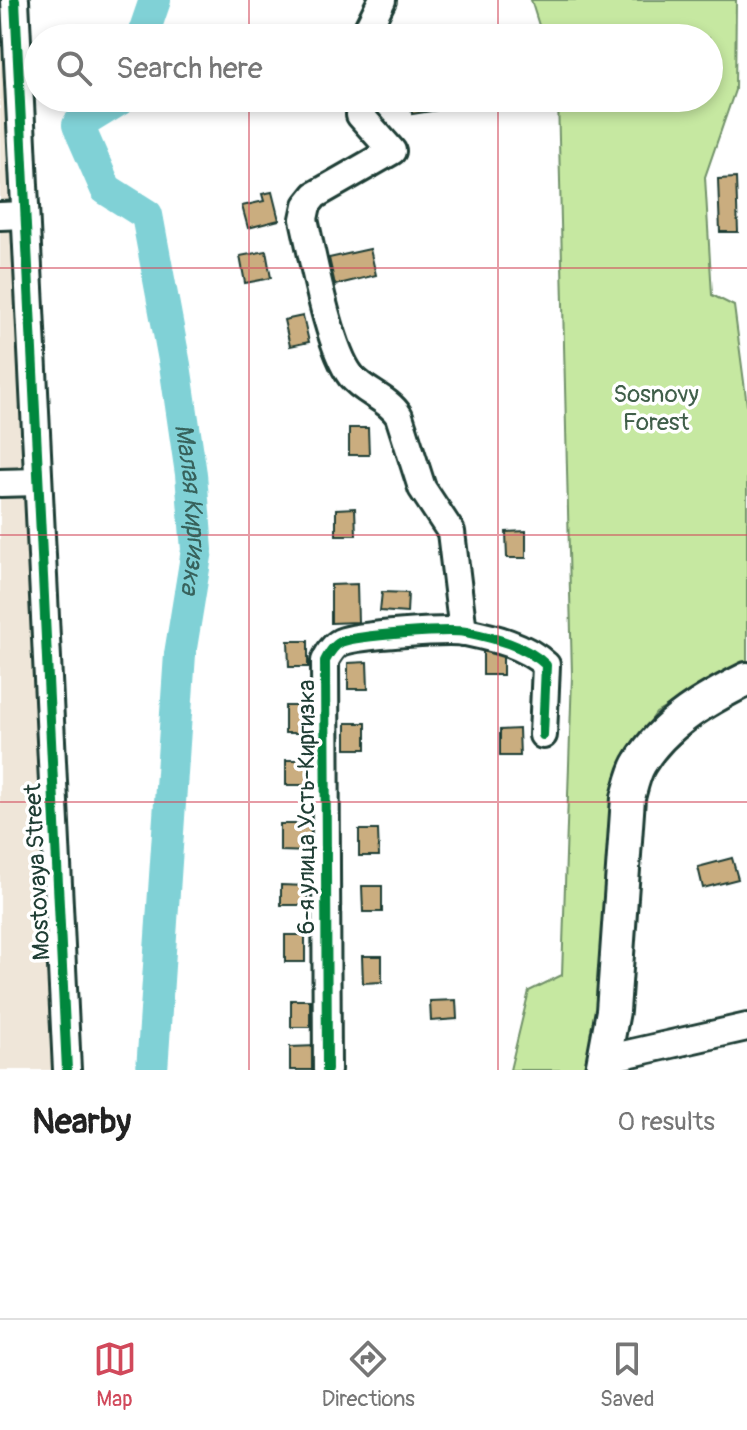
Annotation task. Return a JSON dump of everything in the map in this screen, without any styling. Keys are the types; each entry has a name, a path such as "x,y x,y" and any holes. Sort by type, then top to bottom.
{"main road":[{"path":"604,1065 613,1011 628,798 639,764 665,731 713,696 747,679"}],"street":[{"name":"Mostovaya Street","path":"15,0 12,215 38,482 67,1070"},
{"path":"370,24 382,0"},
{"path":"360,112 392,151 315,195 307,205 304,219 335,342 345,365 351,377 394,407 422,488 451,532 463,632"},
{"path":"0,483 38,482"},
{"name":"6-я улица Усть-Киргизка","path":"327,1070 325,661 330,651 339,643 364,636 463,632 524,648 546,665 543,735"},
{"path":"604,1065 747,1027"}],"shaded area":[{"path":"0,23 29,483 58,1070 0,1070"}],"green space":[{"name":"Sosnovy Forest","path":"531,0 736,0 735,90 705,177 712,295 734,306 747,405 747,660 656,713 629,753 604,1012 590,1070 510,1070 529,991 562,975 572,675 558,112 723,112 723,24 539,24"}],"building":[{"path":"736,178 738,232 720,232 718,179"},
{"path":"272,192 279,220 248,228 242,206 264,201 262,194"},
{"path":"370,249 376,275 335,285 329,258"},
{"path":"266,251 271,278 245,283 240,256"},
{"path":"303,316 309,342 290,346 284,320"},
{"path":"349,428 368,428 369,455 349,455"},
{"path":"355,508 356,535 336,535 336,509"},
{"path":"526,531 526,558 507,558 506,532"},
{"path":"357,584 358,622 331,623 331,585"},
{"path":"382,592 408,593 407,613 380,611"},
{"path":"288,641 308,641 308,667 289,667"},
{"path":"483,648 503,648 503,675 483,675"},
{"path":"367,662 368,689 348,689 348,663"},
{"path":"285,706 304,706 304,733 285,733"},
{"path":"346,723 366,723 366,749 346,749"},
{"path":"519,729 520,756 500,756 500,730"},
{"path":"286,760 310,760 310,785 286,785"},
{"path":"280,824 311,824 311,852 280,851"},
{"path":"359,830 378,830 379,856 359,856"},
{"path":"732,858 738,879 703,888 698,867"},
{"path":"281,885 307,886 307,905 281,905"},
{"path":"362,886 382,886 382,912 363,912"},
{"path":"285,935 305,935 305,962 285,962"},
{"path":"362,956 382,956 382,982 363,983"},
{"path":"291,1000 310,1000 310,1027 291,1027"},
{"path":"456,1000 457,1019 431,1021 430,1001"},
{"path":"316,1046 317,1070 290,1070 290,1047"}],"waterway":[{"name":"Малая Киргизка","path":"147,24 155,0"},
{"name":"Малая Киргизка","path":"99,112 78,125 106,189 147,215 175,365 191,474 197,550 180,654 152,1070"}],"cycle path":[{"path":"15,0 67,1070"},
{"path":"327,1070 325,661 333,648 350,639 456,631 509,643 529,652 546,665 543,735"}]}
